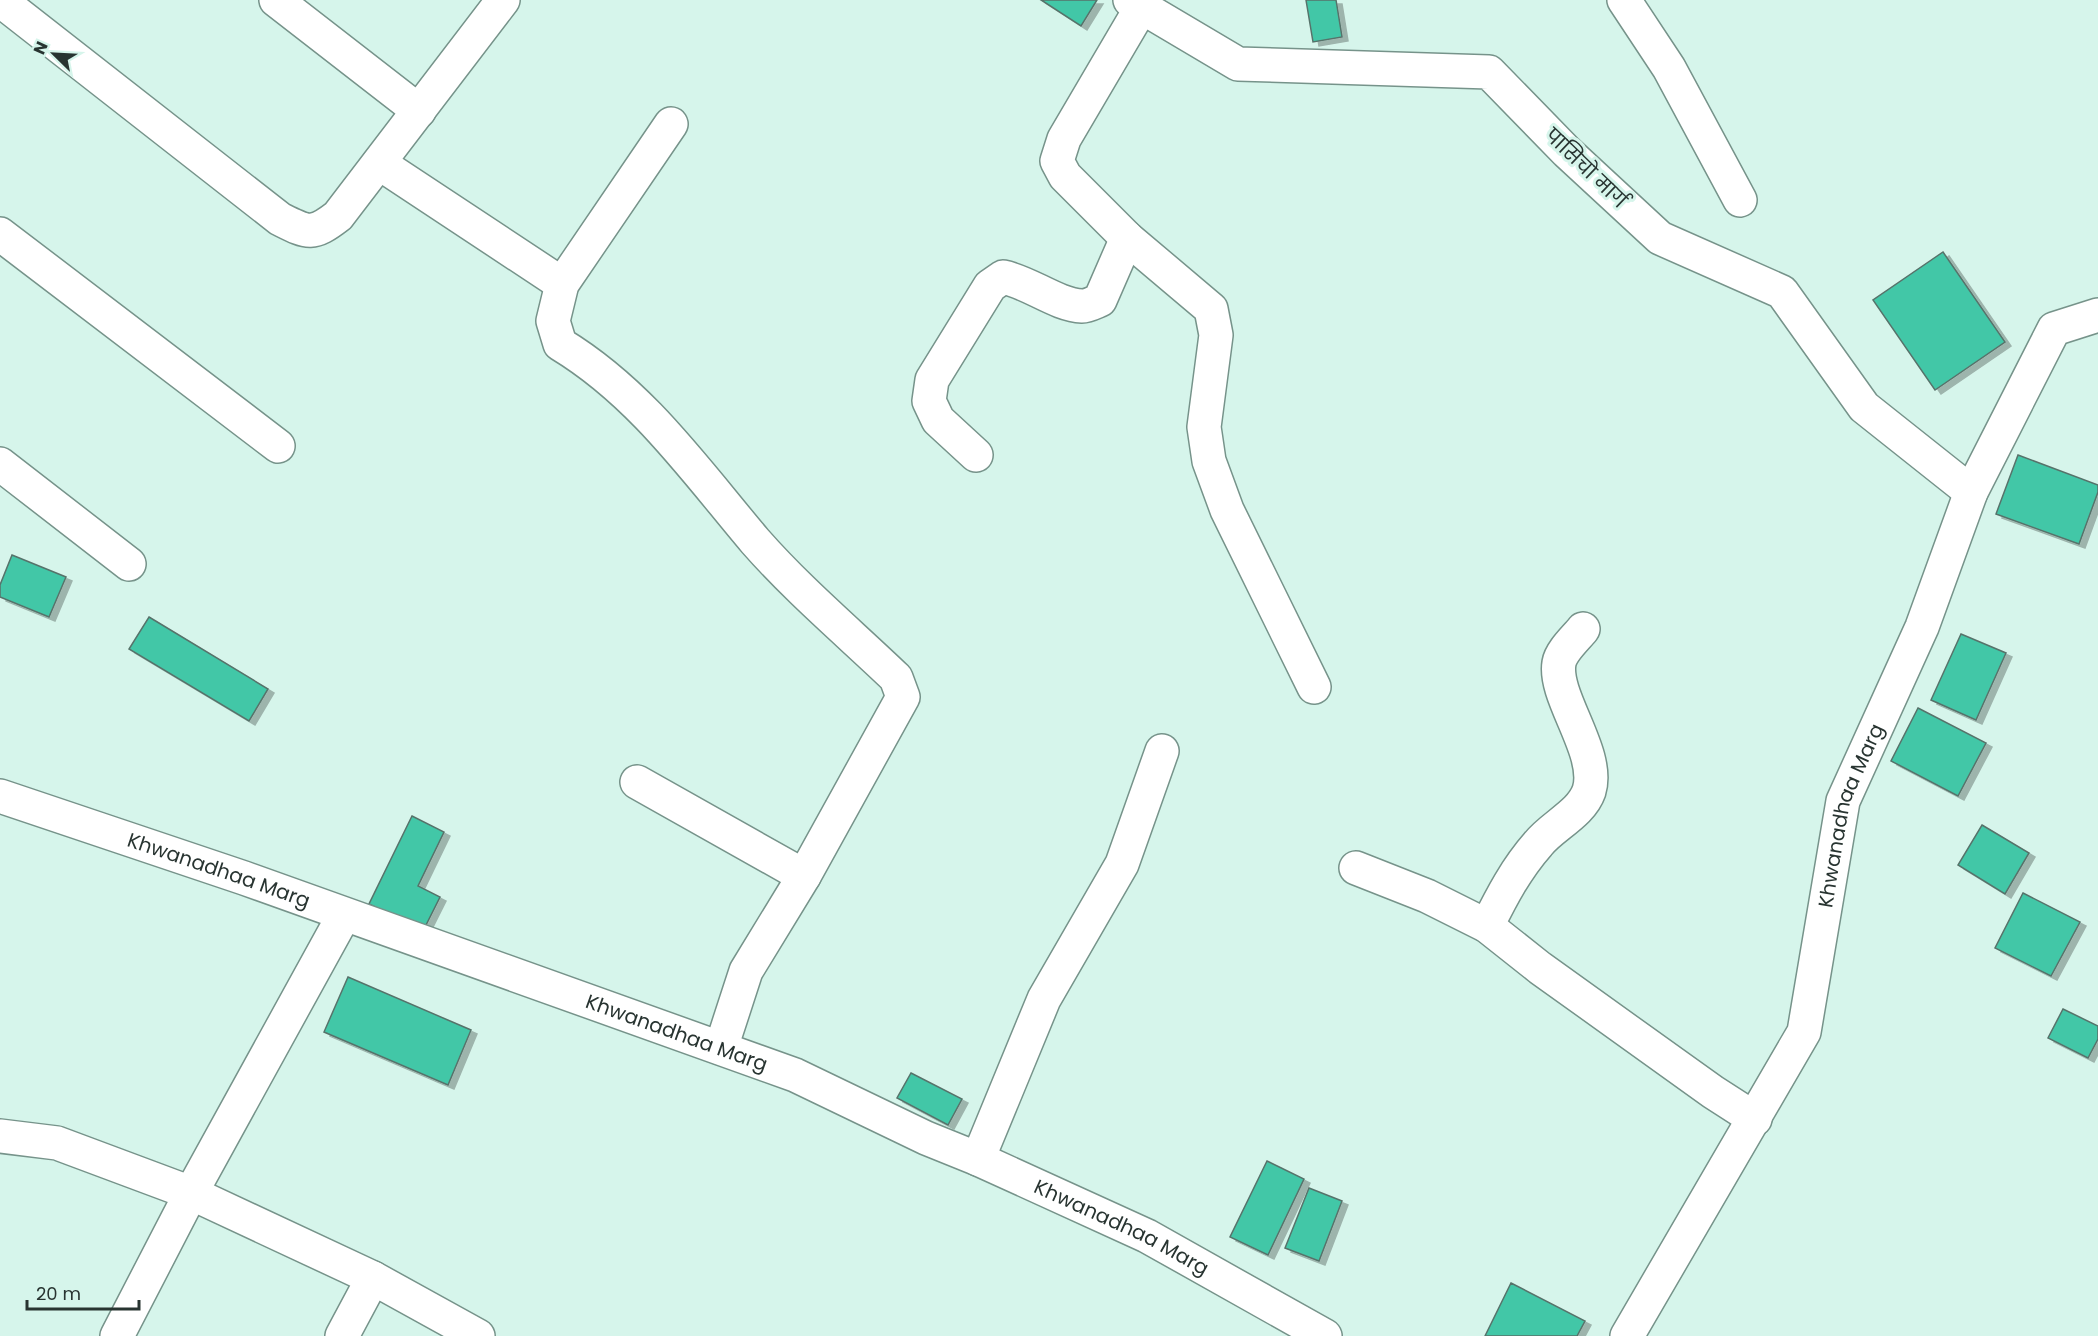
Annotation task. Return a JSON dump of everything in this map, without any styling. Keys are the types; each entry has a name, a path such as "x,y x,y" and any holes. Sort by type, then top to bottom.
{"street":[{"path":"0,0 280,219 305,231 319,231 338,216 503,0"},
{"path":"276,0 419,111"},
{"path":"1624,0 1669,68 1740,200"},
{"path":"1136,4 1064,139 1057,161 1065,176 1127,238 1211,309 1216,334 1204,427 1209,461 1227,510 1314,687"},
{"name":"पासिचो मार्ग","path":"1136,4 1238,64 1489,72 1567,152 1660,238 1782,292 1864,407 1971,492"},
{"path":"671,124 562,284 553,321 560,344 591,363 676,443 757,542 896,678 903,697 804,876 746,971 721,1048"},
{"path":"379,163 562,284"},
{"path":"0,234 278,446"},
{"path":"976,455 938,420 929,401 932,380 990,286 1003,277 1020,280 1064,301 1083,306 1100,300 1127,238"},
{"name":"Khwanadhaa Marg","path":"1627,1336 1804,1032 1843,801 1922,627 1971,492 2054,329 2098,315"},
{"path":"0,464 129,564"},
{"path":"1487,926 1509,880 1540,842 1579,806 1588,792 1591,771 1562,684 1559,663 1565,651 1583,630"},
{"path":"978,1159 1044,999 1122,864 1162,751"},
{"path":"637,782 804,876"},
{"name":"Khwanadhaa Marg","path":"0,796 795,1075 926,1138 978,1159 1147,1236 1325,1336"},
{"path":"1356,868 1427,896 1487,926 1540,968 1713,1092 1755,1119"},
{"path":"117,1336 190,1192 344,915"},
{"path":"0,1136 57,1143 190,1192 373,1278 478,1336"},
{"path":"342,1336 373,1278"}],"building":[{"path":"1041,0 1097,0 1081,26"},
{"path":"1306,0 1336,0 1342,37 1313,42"},
{"path":"1943,252 2005,342 1935,390 1873,300"},
{"path":"2018,455 2098,485 2098,492 2079,544 1996,514"},
{"path":"12,555 66,577 49,617 0,597 0,585"},
{"path":"149,617 268,689 249,721 129,649"},
{"path":"1961,634 2006,653 1976,720 1931,700"},
{"path":"1918,708 1986,743 1958,796 1891,761"},
{"path":"412,816 444,832 418,886 440,897 423,931 369,904"},
{"path":"1982,825 2029,853 2005,894 1958,865"},
{"path":"2023,893 2080,922 2051,976 1995,948"},
{"path":"348,977 471,1030 448,1085 324,1032"},
{"path":"2063,1009 2098,1026 2098,1039 2088,1058 2048,1038"},
{"path":"911,1073 962,1099 948,1125 897,1098"},
{"path":"1267,1161 1304,1179 1268,1255 1230,1237"},
{"path":"1309,1188 1342,1201 1319,1261 1285,1248"},
{"path":"1511,1283 1585,1321 1577,1336 1485,1336"}]}
